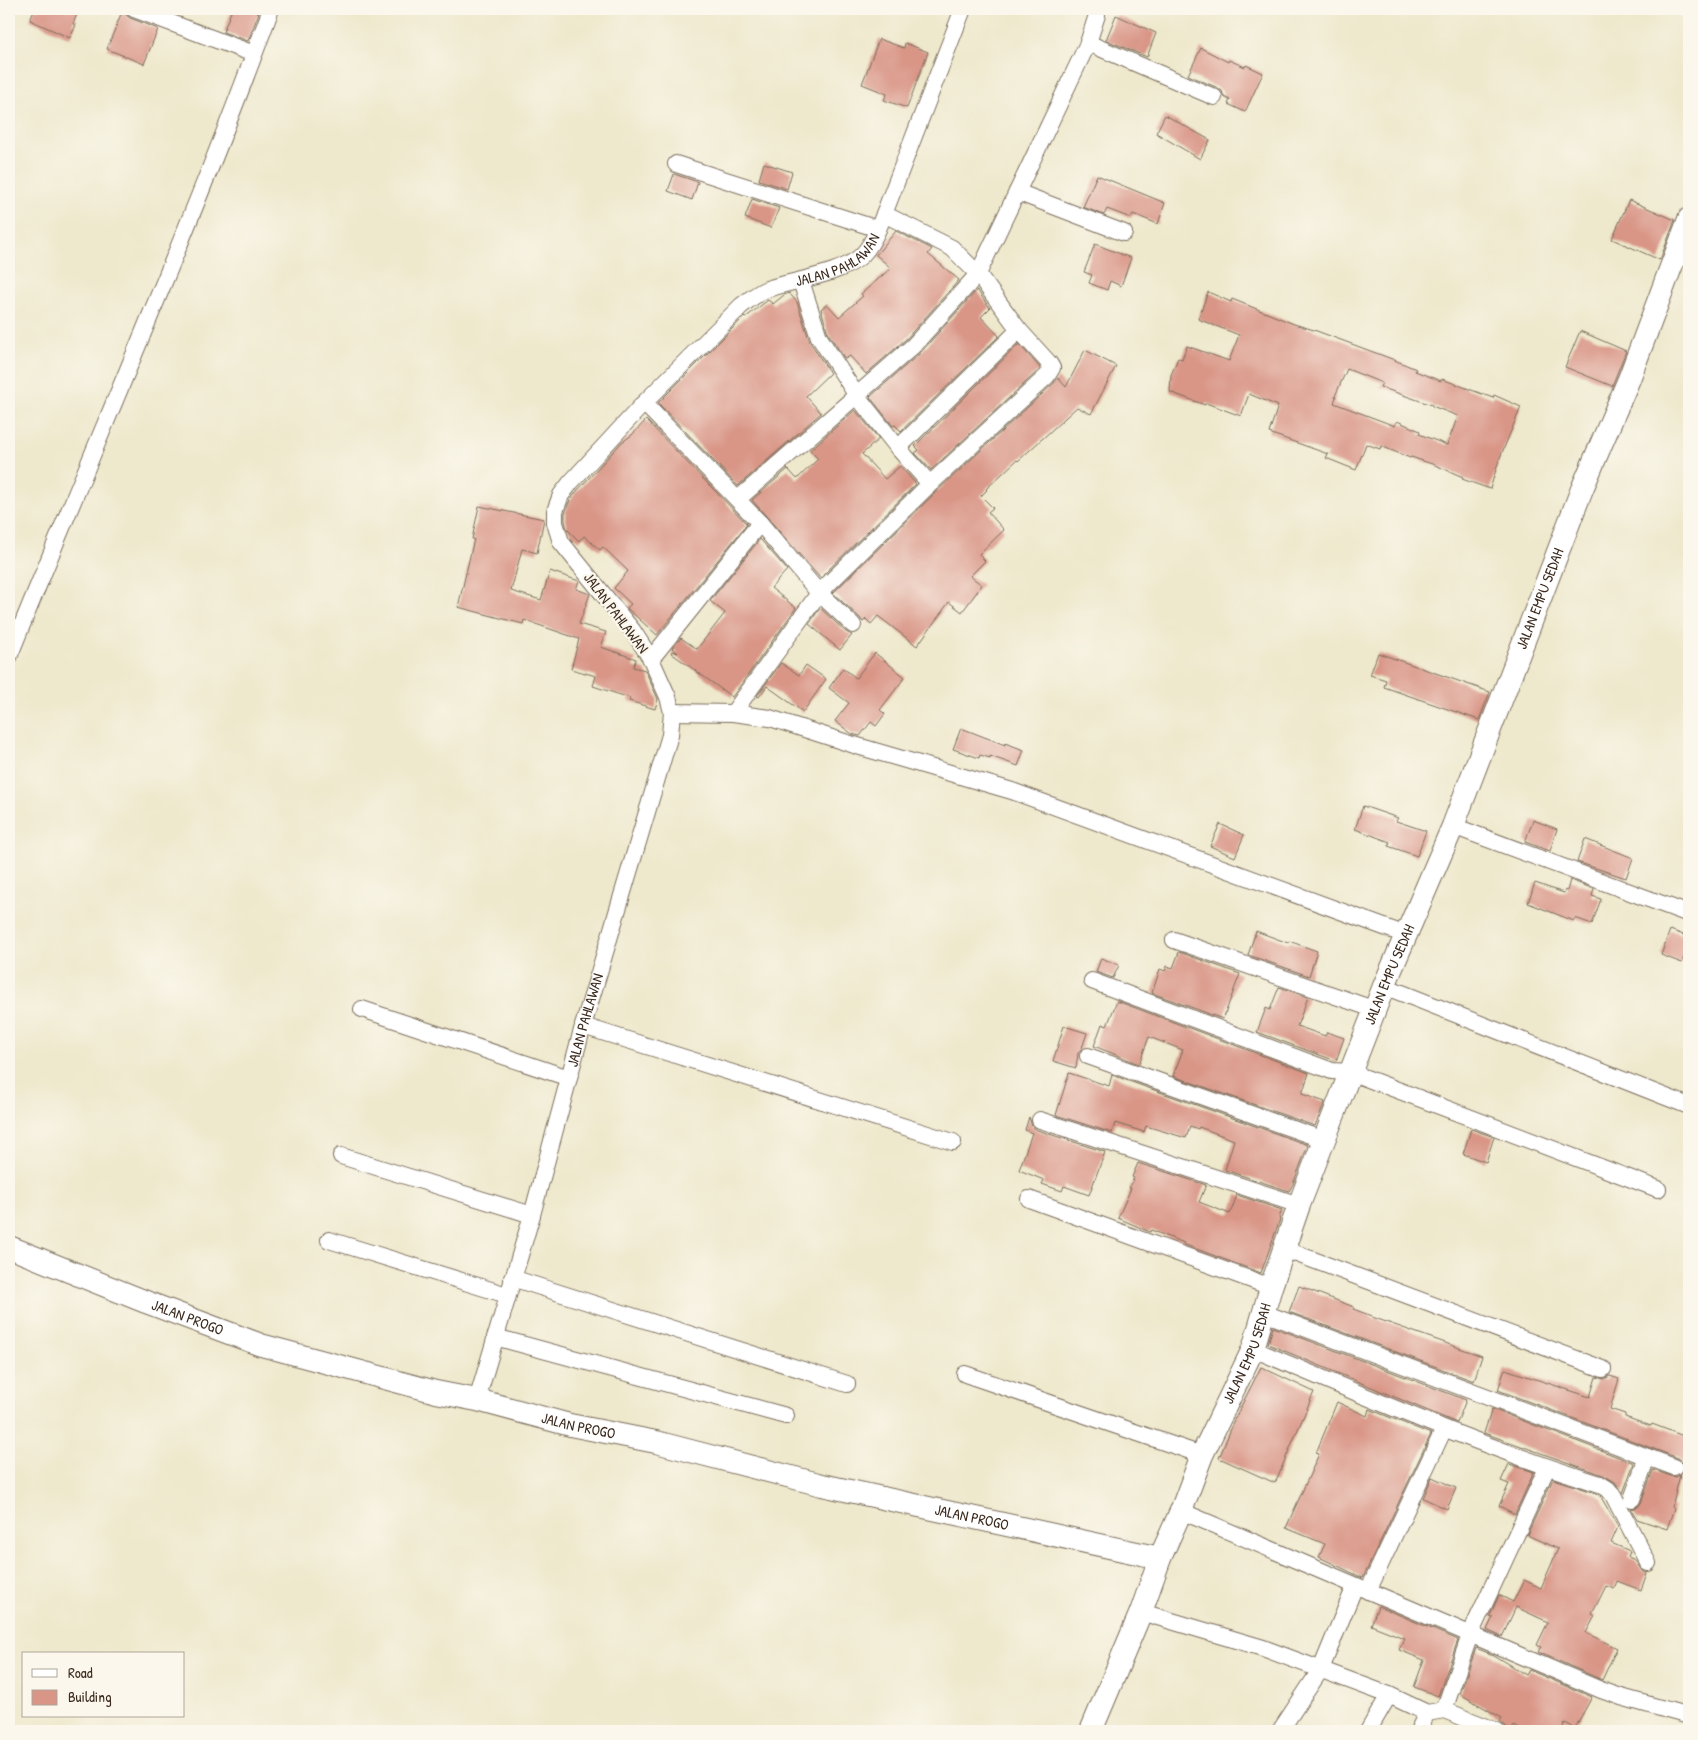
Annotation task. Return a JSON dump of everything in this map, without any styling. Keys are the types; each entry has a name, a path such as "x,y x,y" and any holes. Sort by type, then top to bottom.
{"street":[{"path":"134,9 254,54"},
{"path":"9,656 192,216 270,9"},
{"name":"JALAN PAHLAWAN","path":"477,1400 532,1215 583,1026 670,735 672,712 668,697 651,659 633,631 561,542 555,523 557,504 571,482 644,402 740,306 767,289 801,281 854,262 863,254 881,222 963,9"},
{"path":"738,499 913,346 978,274 1088,43 1097,15 1094,9"},
{"path":"1088,43 1214,97"},
{"path":"676,164 881,222 952,248 978,274 1019,330 1049,363 1051,370 1034,389 930,484 819,593 733,713"},
{"path":"1017,192 1124,233"},
{"name":"JALAN EMPU SEDAH","path":"1091,1731 1142,1612 1160,1558 1181,1511 1202,1455 1253,1349 1271,1287 1299,1205 1350,1072 1384,986 1453,826 1582,489 1629,379 1689,220"},
{"path":"801,281 819,337 857,396 898,448 930,484"},
{"path":"898,448 1019,330"},
{"path":"644,402 760,523 819,593 853,625"},
{"path":"651,659 760,523"},
{"path":"672,712 733,713 770,718 854,745 1012,791 1406,935"},
{"path":"1453,826 1689,914"},
{"path":"1174,940 1376,1010"},
{"path":"1092,981 1332,1071 1350,1072 1658,1189"},
{"path":"1384,986 1689,1106"},
{"path":"362,1009 569,1078"},
{"path":"583,1026 953,1142"},
{"path":"1088,1056 1324,1140"},
{"path":"1040,1120 1299,1205"},
{"path":"341,1156 532,1215"},
{"path":"1029,1199 1271,1287"},
{"path":"329,1240 507,1295"},
{"name":"JALAN PROGO","path":"9,1247 146,1302 261,1345 436,1392 477,1400 570,1425 656,1442 822,1485 1160,1558"},
{"path":"1284,1249 1603,1369"},
{"path":"512,1278 847,1384"},
{"path":"1264,1313 1674,1467"},
{"path":"495,1337 786,1416"},
{"path":"1253,1349 1444,1429 1547,1468 1600,1484 1614,1496 1648,1563"},
{"path":"965,1374 1202,1455"},
{"path":"1280,1731 1321,1669 1444,1429"},
{"path":"1632,1499 1647,1457"},
{"path":"1444,1710 1470,1635 1547,1468"},
{"path":"1181,1511 1601,1690 1689,1716"},
{"path":"1142,1612 1263,1648 1389,1695 1427,1712 1444,1710 1497,1731"},
{"path":"1368,1731 1389,1695"},
{"path":"1418,1731 1427,1712"}],"building":[{"path":"35,9 79,9 73,24 76,25 70,38 30,20"},
{"path":"123,9 130,18 158,29 144,64 107,49"},
{"path":"232,9 250,9 259,13 248,41 223,32"},
{"path":"1116,15 1156,33 1147,57 1106,40"},
{"path":"879,39 904,48 905,43 928,52 907,108 884,100 887,94 862,84"},
{"path":"1201,48 1228,62 1229,60 1245,67 1246,65 1263,73 1245,112 1228,104 1230,100 1224,97 1222,91 1218,88 1188,75"},
{"path":"1165,115 1210,140 1200,159 1156,133"},
{"path":"764,163 792,172 787,189 759,180"},
{"path":"674,174 698,182 692,200 668,191"},
{"path":"1097,175 1165,203 1158,224 1133,214 1131,218 1107,209 1104,215 1083,207"},
{"path":"752,199 779,208 771,228 745,218"},
{"path":"1629,200 1675,220 1660,260 1612,239"},
{"path":"896,231 932,249 928,254 959,280 906,339 866,374 850,356 845,359 828,333 821,309 827,304 839,317 863,296 861,294 891,268 876,255"},
{"path":"1095,244 1131,258 1121,286 1110,281 1107,290 1089,283 1092,275 1084,272"},
{"path":"977,290 990,308 981,317 999,336 901,431 895,425 893,426 870,397 920,353"},
{"path":"1208,292 1231,302 1232,299 1294,324 1392,359 1416,369 1415,371 1441,381 1442,379 1493,398 1494,395 1521,407 1499,460 1490,489 1462,479 1463,477 1435,465 1410,458 1381,446 1380,449 1366,444 1356,470 1326,458 1328,454 1269,433 1278,406 1249,394 1241,416 1170,392 1171,375 1178,358 1182,359 1187,346 1229,361 1239,335 1198,319","holes":["1347,369 1382,383 1380,387 1458,416 1447,445 1419,434 1420,431 1397,421 1395,426 1334,403 1335,396"]},
{"path":"789,293 797,302 810,342 830,373 806,396 821,413 738,486 658,403 744,317 768,300 773,304"},
{"path":"1580,331 1626,351 1612,386 1565,367"},
{"path":"1019,344 1040,368 1039,370 931,470 915,453 919,450 915,446"},
{"path":"1085,350 1116,366 1091,414 1077,407 1017,460 981,496 993,508 988,512 1004,530 979,554 985,561 970,576 982,585 962,612 949,602 917,646 878,616 871,624 866,619 863,622 833,593 937,491 1058,378 1066,387"},
{"path":"855,410 879,439 862,454 885,479 900,466 916,484 820,578 752,500 788,469 797,479 818,459 810,450"},
{"path":"646,420 747,524 657,635 627,608 631,604 614,588 628,571 603,547 600,550 584,536 579,541 567,529 565,521 565,513 570,500 577,491 622,442 632,435"},
{"path":"479,506 544,519 537,553 522,549 511,591 541,600 550,571 579,581 576,589 590,594 579,624 606,632 601,647 636,659 633,667 645,670 658,699 655,709 629,701 630,698 593,686 596,676 571,669 579,639 524,620 523,624 458,607 474,539 472,539"},
{"path":"760,539 787,570 771,588 796,608 732,697 671,653 672,651 678,653 672,648 681,638 697,649 725,613 710,601"},
{"path":"820,608 846,632 852,635 840,650 809,624"},
{"path":"875,653 905,677 880,710 885,714 876,726 871,722 860,736 852,734 835,721 849,703 829,688 843,668 856,678"},
{"path":"1378,653 1490,692 1479,720 1384,687 1386,680 1370,675"},
{"path":"781,663 799,675 806,665 826,679 803,712 767,686 759,697 757,696"},
{"path":"961,728 1005,745 1005,743 1024,750 1018,766 990,756 990,758 980,755 979,758 953,749"},
{"path":"1363,806 1398,818 1396,821 1426,831 1417,856 1388,846 1390,842 1355,829"},
{"path":"1533,820 1557,829 1550,851 1525,842"},
{"path":"1220,824 1244,835 1235,857 1210,846"},
{"path":"1585,839 1633,858 1626,878 1577,862"},
{"path":"1570,880 1594,889 1592,896 1601,899 1592,924 1575,918 1574,921 1528,903 1535,883 1564,893 1565,890 1567,891"},
{"path":"1670,930 1689,937 1689,943 1682,963 1661,955"},
{"path":"1256,931 1317,951 1309,976 1248,955"},
{"path":"1179,952 1240,974 1223,1019 1152,993 1160,969 1165,971 1167,966 1173,968"},
{"path":"1101,958 1119,965 1113,978 1096,972"},
{"path":"1279,987 1308,997 1297,1026 1325,1036 1327,1032 1344,1038 1336,1061 1257,1032 1266,1008 1270,1010"},
{"path":"1117,1001 1309,1073 1302,1094 1325,1102 1315,1126 1173,1076 1183,1050 1149,1037 1139,1064 1094,1046 1102,1024 1107,1026"},
{"path":"1064,1026 1087,1033 1082,1048 1078,1053 1076,1068 1053,1061"},
{"path":"1069,1073 1109,1086 1112,1075 1308,1145 1293,1184 1289,1191 1225,1170 1234,1140 1199,1127 1198,1129 1190,1126 1186,1138 1146,1126 1144,1132 1115,1123 1112,1133 1056,1115"},
{"path":"1029,1117 1032,1126 1037,1130 1105,1152 1089,1195 1064,1186 1062,1191 1042,1184 1044,1180 1019,1170 1032,1133 1025,1130"},
{"path":"1471,1129 1494,1137 1486,1162 1463,1154"},
{"path":"1138,1163 1206,1185 1199,1202 1230,1214 1237,1195 1282,1210 1261,1273 1151,1230 1150,1232 1118,1218 1131,1188 1129,1188 1134,1178 1132,1177"},
{"path":"1299,1286 1354,1307 1353,1309 1372,1317 1482,1356 1474,1381 1289,1312"},
{"path":"1273,1327 1466,1400 1457,1423 1268,1344"},
{"path":"1261,1367 1314,1392 1275,1483 1219,1458 1232,1424"},
{"path":"1505,1369 1590,1397 1596,1377 1604,1379 1610,1376 1619,1379 1610,1409 1625,1414 1625,1417 1651,1426 1652,1424 1689,1438 1689,1452 1684,1466 1678,1458 1498,1390"},
{"path":"1337,1402 1367,1416 1369,1409 1431,1434 1363,1578 1319,1557 1325,1544 1286,1528 1319,1454 1316,1453"},
{"path":"1492,1409 1634,1463 1623,1493 1615,1482 1603,1475 1484,1433"},
{"path":"1509,1464 1534,1472 1515,1514 1499,1506 1509,1484 1501,1481"},
{"path":"1653,1470 1676,1477 1680,1475 1672,1507 1674,1508 1667,1529 1637,1519 1631,1509 1638,1507 1641,1503"},
{"path":"1432,1477 1456,1488 1447,1509 1423,1498"},
{"path":"1553,1479 1596,1493 1601,1497 1618,1527 1611,1543 1630,1551 1628,1557 1635,1560 1642,1571 1647,1573 1641,1590 1617,1581 1614,1589 1606,1586 1592,1614 1595,1616 1586,1633 1617,1648 1602,1680 1538,1652 1541,1647 1537,1645 1548,1622 1516,1607 1502,1637 1487,1630 1493,1617 1490,1616 1499,1595 1513,1602 1524,1580 1541,1588 1558,1549 1527,1535"},
{"path":"1378,1606 1458,1640 1438,1696 1414,1687 1424,1660 1399,1650 1404,1638 1371,1625"},
{"path":"1476,1648 1493,1655 1526,1675 1529,1670 1592,1697 1575,1728 1565,1723 1561,1731 1523,1731 1514,1726 1511,1731 1500,1721 1502,1718 1460,1694"}]}
